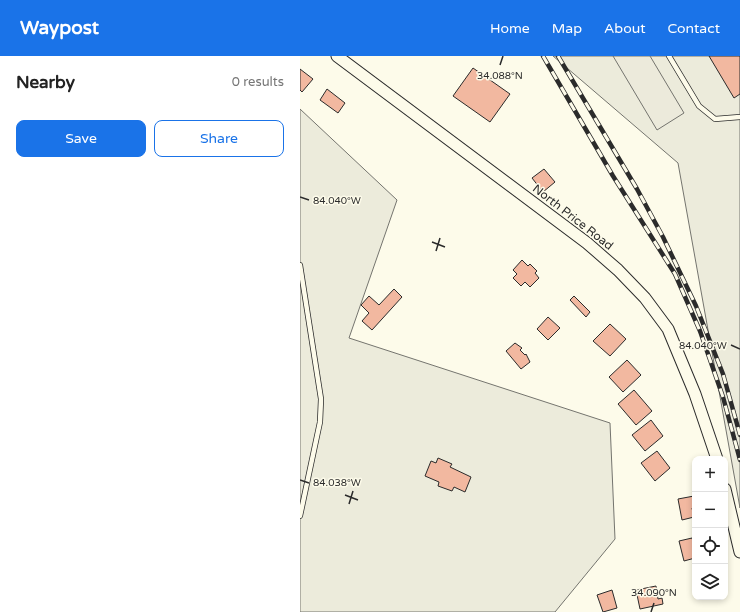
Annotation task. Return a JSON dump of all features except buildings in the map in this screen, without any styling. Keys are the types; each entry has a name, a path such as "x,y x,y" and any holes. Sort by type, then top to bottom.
{"street":[{"name":"North Price Road","path":"337,56 587,242 618,270 645,298 668,329 695,394 715,456"},
{"path":"726,492 740,552"}],"lane":[{"path":"669,56 699,106 715,119 740,117"},
{"path":"300,265 321,399 320,422 300,516"}],"shaded area":[{"path":"553,56 740,56 740,508 678,163"},
{"path":"613,56 650,56 684,113 657,130"},
{"path":"300,109 397,200 349,338 610,423 615,539 555,612 300,612"}],"railway":[{"path":"543,56 613,176 675,274 700,331 723,397 740,460"},
{"path":"558,56 637,189 663,237 696,306 723,374 740,435"}]}
